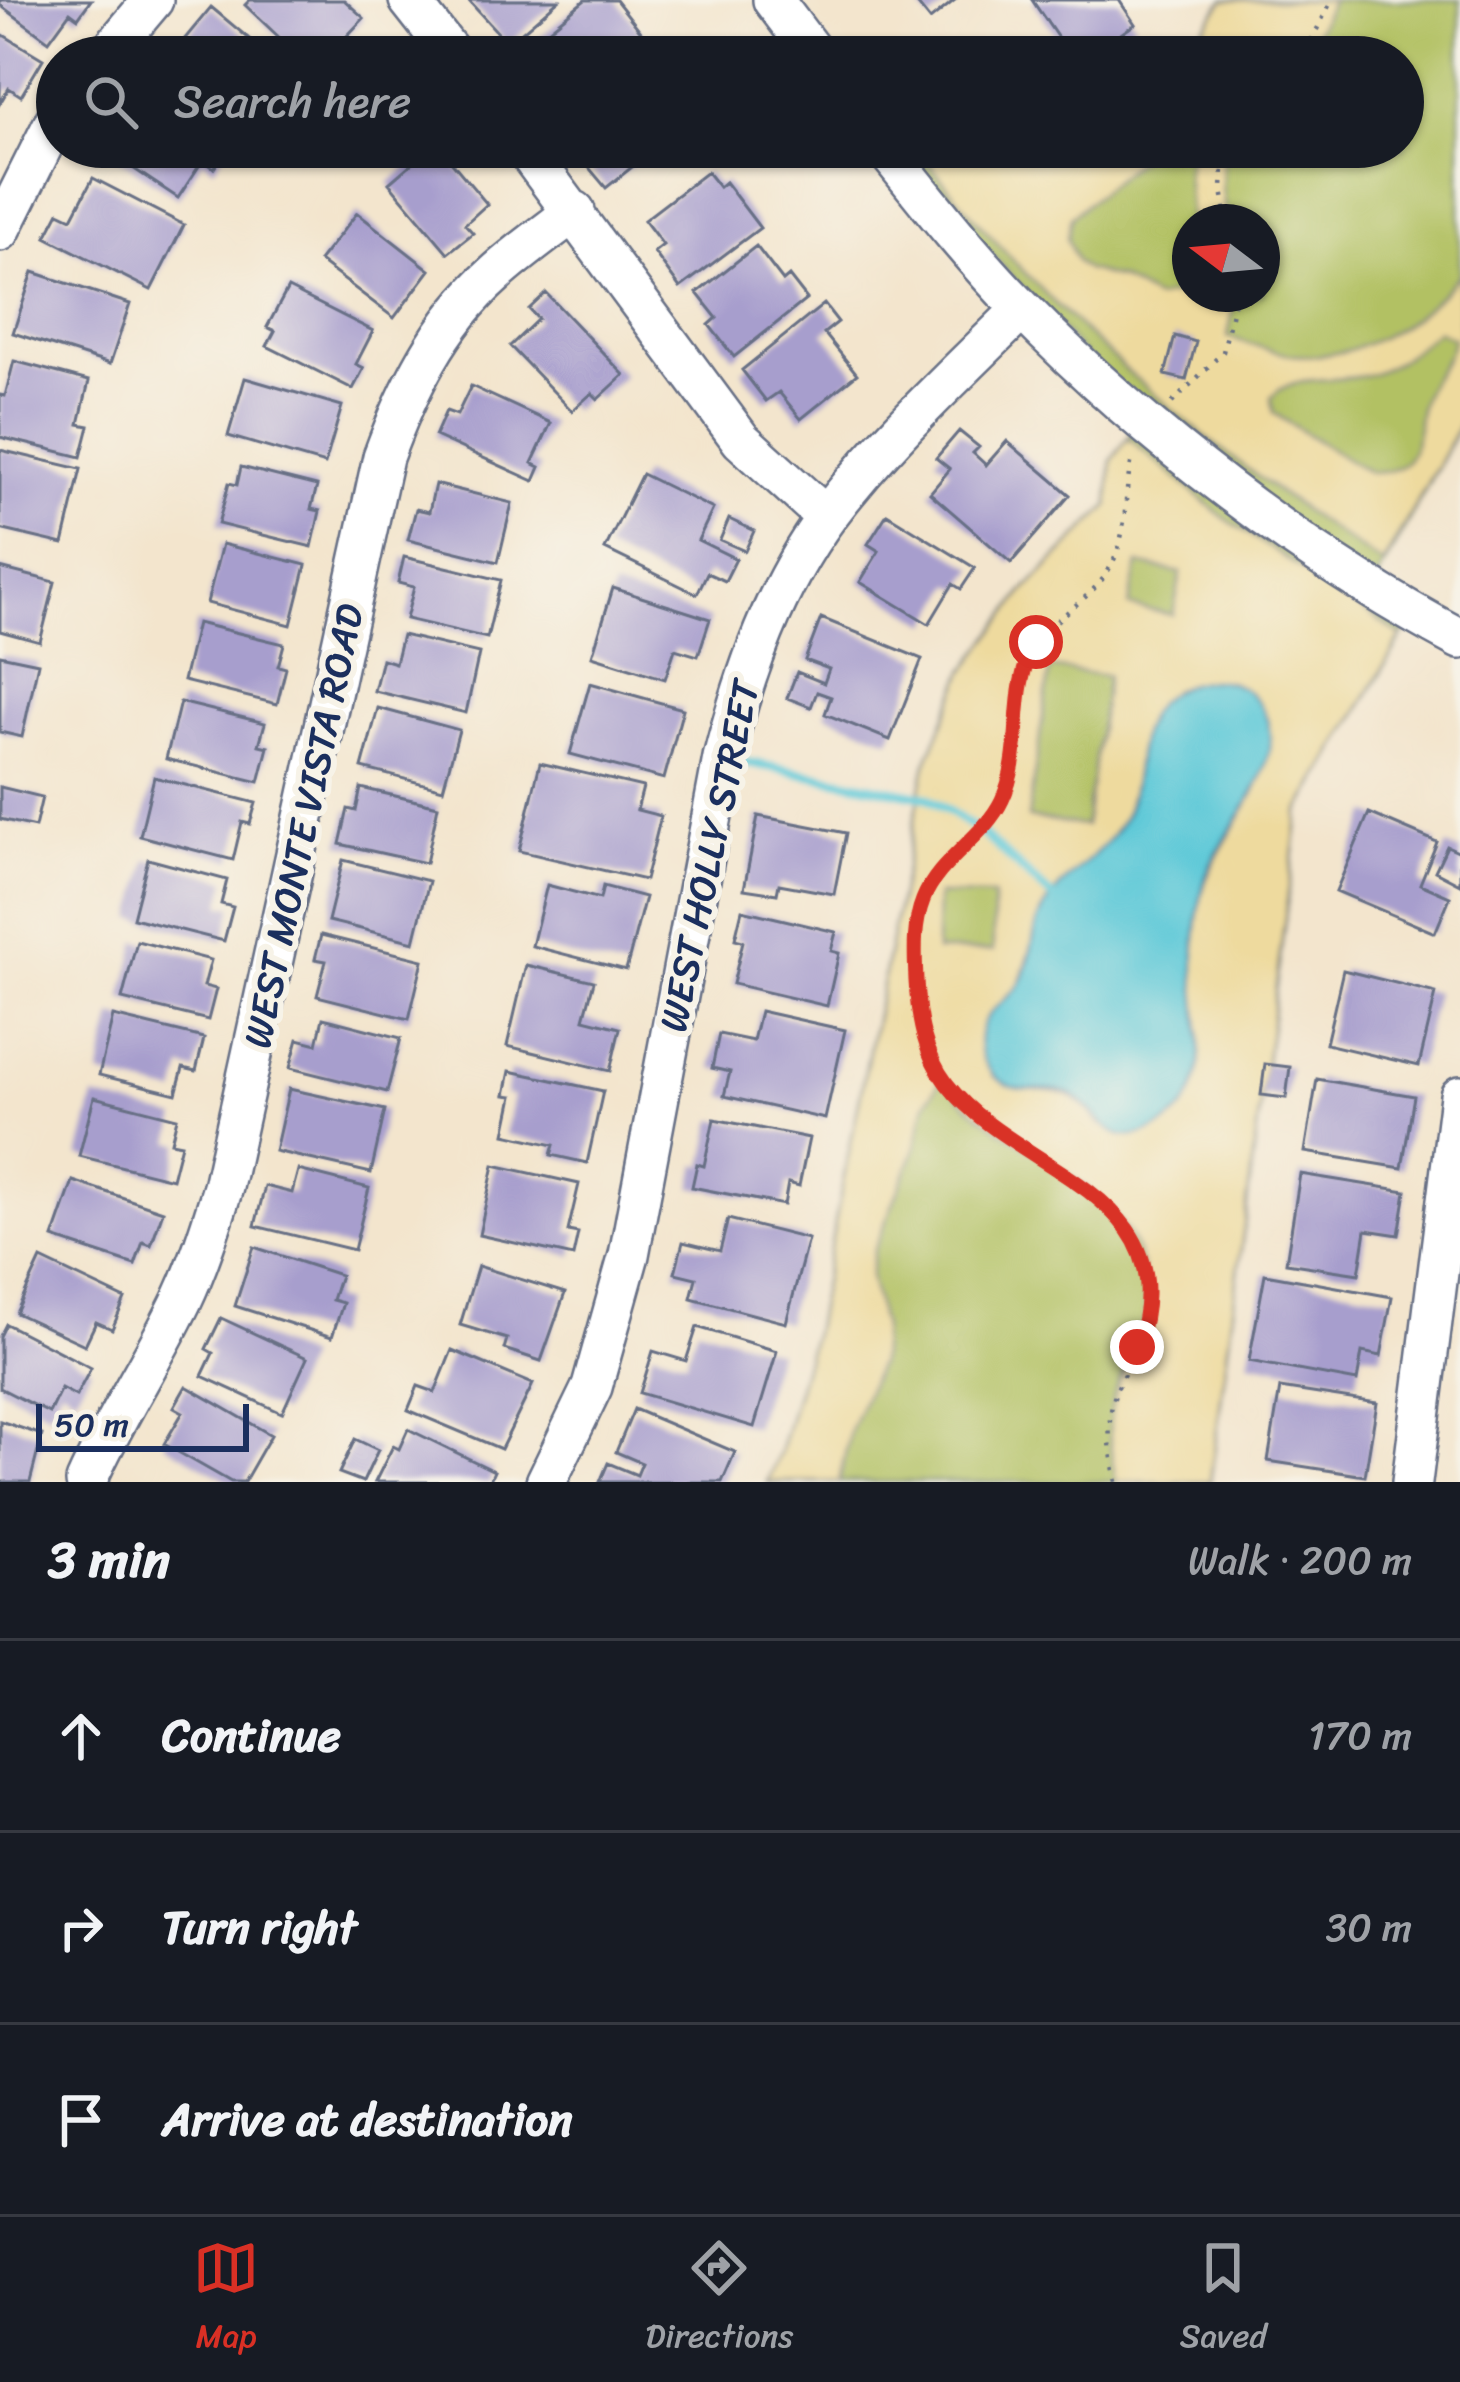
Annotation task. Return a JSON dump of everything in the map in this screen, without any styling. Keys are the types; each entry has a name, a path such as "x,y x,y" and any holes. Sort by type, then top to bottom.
{"street":[{"path":"123,36 153,0"},
{"path":"409,0 437,36"},
{"path":"773,0 800,36"},
{"path":"0,231 11,179 36,145"},
{"path":"540,168 741,440 826,517"},
{"path":"902,168 1022,309 1107,389 1214,476 1372,588 1460,639"},
{"name":"WEST MONTE VISTA ROAD","path":"86,1482 182,1299 204,1250 223,1187 382,457 395,423 420,370 454,318 491,277 574,211"},
{"name":"WEST HOLLY STREET","path":"547,1482 592,1387 629,1255 723,758 743,679 775,603 826,517 890,442 1022,309"},
{"path":"1412,1482 1460,1096"}],"path":[{"path":"1314,36 1332,0"},
{"path":"1223,168 1225,204"},
{"path":"1168,407 1218,362 1232,312"},
{"path":"1116,1482 1108,1438 1111,1413 1142,1333 1146,1308 1144,1268 1136,1244 1097,1196 950,1089 934,1063 920,1024 915,948 929,887 1003,799 1014,758 1018,692 1028,656 1045,630 1080,603 1110,569 1120,545 1128,479 1138,447"}],"green space":[{"path":"1224,0 1460,0 1460,424 1372,588 1415,615 1299,812 1210,1482 767,1482 812,1339 926,764 965,671 1024,592 1109,505 1112,460 1142,418 912,168 1424,168 1424,36 1198,36"}],"sand":[{"path":"1224,0 1332,0 1314,36 1198,36"},
{"path":"933,168 1128,168 1071,217 1067,239 1077,262 1156,299 1172,294 1172,312 1233,312 1228,337 1268,350 1317,355 1364,345 1407,322 1460,274 1460,424 1383,564 1192,426 1074,322","holes":["1437,331 1453,338 1430,382 1410,454 1403,464 1385,472 1370,472 1273,412 1271,398 1290,385 1374,373 1403,358"]},
{"path":"1187,168 1223,168 1224,204 1189,204"},
{"path":"1128,438 1223,517 1402,636 1299,812 1210,1482 1116,1482 1111,1411 1145,1319 1141,1263 1125,1228 1100,1199 1002,1131 942,1078 926,1103 915,1150 874,1250 870,1277 882,1328 879,1362 850,1431 839,1482 767,1482 812,1339 926,764 965,671 1024,592 1109,505 1112,460","holes":["1138,564 1181,573 1173,615 1129,606","1050,668 1107,676 1085,826 1028,818","1227,681 1242,690 1264,719 1267,756 1201,898 1194,962 1199,1045 1195,1081 1169,1122 1131,1130 1100,1124 1086,1107 1060,1092 1022,1088 992,1075 998,1006 1019,986 1045,907 1104,848 1127,812 1149,716 1173,689","937,895 993,896 993,951 936,951"]}],"water":[{"path":"1211,680 1241,688 1259,703 1270,731 1269,753 1203,886 1195,957 1200,1049 1192,1093 1181,1111 1162,1126 1129,1137 1108,1128 1070,1094 1006,1084 983,1060 980,1038 988,1016 1020,984 1045,907 1123,819 1147,718 1180,687"}],"building":[{"path":"0,0 91,0 78,18 70,12 53,36 42,36 0,5"},
{"path":"250,0 344,0 364,18 347,36 278,36 245,5"},
{"path":"468,0 559,0 517,36 501,36"},
{"path":"585,0 616,0 644,36 541,36"},
{"path":"914,0 955,0 930,20"},
{"path":"1032,0 1119,0 1135,24 1118,36 1057,36"},
{"path":"211,7 246,36 187,36"},
{"path":"0,33 36,55 36,71 21,96 9,88 0,103"},
{"path":"133,168 198,168 178,198"},
{"path":"406,168 457,168 487,204 465,224 473,233 448,253 389,183"},
{"path":"589,168 631,168 606,188"},
{"path":"707,172 719,187 725,182 760,228 680,288 654,252 663,245 644,220"},
{"path":"93,178 184,225 151,290 46,237 59,212 72,218"},
{"path":"357,213 430,270 394,318 319,261"},
{"path":"756,246 783,281 789,276 807,299 734,357 709,325 717,318 697,293"},
{"path":"33,272 130,304 110,364 13,333"},
{"path":"288,288 373,331 356,364 364,368 353,389 267,346 275,331 267,327"},
{"path":"546,293 624,375 598,399 592,393 572,411 510,346 538,319 529,309"},
{"path":"824,304 838,322 824,333 857,374 801,419 779,392 766,401 742,370"},
{"path":"1175,336 1196,342 1186,380 1165,375"},
{"path":"14,361 89,381 79,424 89,426 81,457 0,437 0,395 5,396"},
{"path":"245,378 342,406 325,464 228,436"},
{"path":"471,386 551,423 532,463 540,467 534,481 435,436 446,411 457,415"},
{"path":"959,431 979,447 973,453 986,465 1007,441 1070,495 1011,563 930,493 950,469 936,458"},
{"path":"0,450 81,469 63,544 0,529"},
{"path":"241,467 317,486 311,509 320,511 312,547 218,524 229,483 237,485"},
{"path":"642,474 713,509 698,540 736,559 725,581 707,573 697,594 605,549"},
{"path":"435,484 512,503 498,562 408,540 416,509 429,512"},
{"path":"887,514 975,568 961,589 953,584 929,624 860,582 879,551 868,544"},
{"path":"729,519 754,531 745,551 720,540"},
{"path":"222,544 306,565 291,625 207,603"},
{"path":"404,557 501,580 487,638 406,619 414,587 398,583"},
{"path":"0,568 55,582 40,642 0,631"},
{"path":"613,588 710,619 698,656 675,649 665,679 592,656"},
{"path":"821,618 922,659 890,740 825,714 831,697 817,692 811,707 787,698 797,672 824,683 829,669 805,660"},
{"path":"197,623 284,644 278,666 286,668 277,704 183,681"},
{"path":"402,635 479,653 466,713 374,691 382,659 395,663"},
{"path":"0,655 38,663 22,737 0,732"},
{"path":"590,683 683,709 664,779 570,754"},
{"path":"180,702 265,723 259,745 268,747 259,782 166,759"},
{"path":"378,708 459,730 443,789 362,768"},
{"path":"540,763 643,787 637,810 661,816 645,880 519,851"},
{"path":"154,777 256,803 250,824 242,822 233,860 140,836"},
{"path":"0,787 42,797 35,827 0,819"},
{"path":"361,788 438,806 426,863 340,844 348,809 356,811"},
{"path":"1369,813 1437,842 1420,884 1450,897 1435,933 1336,891"},
{"path":"758,816 846,833 834,894 779,884 777,894 744,889"},
{"path":"1447,846 1460,852 1460,884 1435,871"},
{"path":"148,859 227,880 221,904 233,907 224,941 133,918"},
{"path":"343,860 429,881 414,942 328,921"},
{"path":"547,885 600,899 603,886 645,897 626,970 532,946"},
{"path":"742,910 836,932 831,951 839,953 827,1006 733,984 743,941 735,939"},
{"path":"321,935 423,960 409,1019 317,996 326,961 315,959"},
{"path":"137,941 211,960 204,986 216,989 208,1020 122,999"},
{"path":"526,965 594,981 584,1019 620,1028 610,1071 507,1046"},
{"path":"1343,970 1436,993 1419,1066 1326,1044"},
{"path":"760,1011 845,1030 825,1119 724,1096 730,1072 712,1068 719,1034 753,1041"},
{"path":"113,1016 204,1038 196,1071 183,1068 176,1094 99,1075"},
{"path":"323,1018 401,1038 387,1092 290,1068 298,1039 317,1044"},
{"path":"1265,1064 1290,1067 1286,1098 1261,1095"},
{"path":"510,1071 603,1091 587,1163 551,1155 554,1145 505,1134 513,1096 505,1095"},
{"path":"1317,1079 1414,1096 1402,1168 1305,1152"},
{"path":"289,1089 385,1110 371,1173 275,1151"},
{"path":"94,1097 177,1118 171,1142 181,1144 172,1179 79,1156"},
{"path":"714,1119 809,1138 799,1186 788,1183 784,1205 692,1187 697,1164 704,1166"},
{"path":"494,1165 579,1184 568,1231 578,1233 573,1256 479,1235"},
{"path":"298,1170 369,1188 354,1250 255,1226 265,1186 292,1193"},
{"path":"1300,1174 1406,1191 1399,1235 1366,1230 1359,1274 1286,1263"},
{"path":"73,1181 163,1211 151,1245 143,1242 135,1265 53,1238"},
{"path":"728,1219 808,1239 786,1323 691,1298 696,1278 675,1273 683,1242 720,1251"},
{"path":"254,1247 340,1275 332,1300 343,1303 332,1337 235,1306"},
{"path":"41,1259 125,1299 112,1329 96,1322 85,1345 16,1313"},
{"path":"478,1266 565,1293 541,1361 504,1349 507,1339 460,1325"},
{"path":"1265,1274 1392,1297 1381,1356 1362,1352 1357,1381 1249,1361"},
{"path":"221,1318 307,1358 282,1413 202,1376 213,1353 206,1349"},
{"path":"6,1324 91,1368 76,1396 61,1388 49,1413 0,1388 0,1336"},
{"path":"697,1327 777,1351 754,1427 640,1393 653,1351 686,1361"},
{"path":"452,1350 533,1384 501,1449 408,1410 418,1386 435,1392"},
{"path":"186,1386 271,1435 244,1482 231,1482 164,1444 183,1412 174,1407"},
{"path":"1280,1388 1377,1403 1365,1476 1268,1461"},
{"path":"634,1409 735,1452 722,1482 600,1482 608,1463 637,1475 642,1463 616,1452"},
{"path":"0,1421 42,1435 30,1482 0,1482"},
{"path":"408,1429 494,1471 489,1482 375,1482 393,1446 399,1449"},
{"path":"355,1439 378,1450 363,1482 339,1473"}],"waterway":[{"path":"734,760 927,797 979,831 1052,897"}],"route":[{"path":"1036,642 1018,692 1014,758 1003,799 923,900 916,935 920,1024 934,1063 959,1098 1074,1178 1129,1231 1141,1257 1146,1286 1137,1347"}]}
